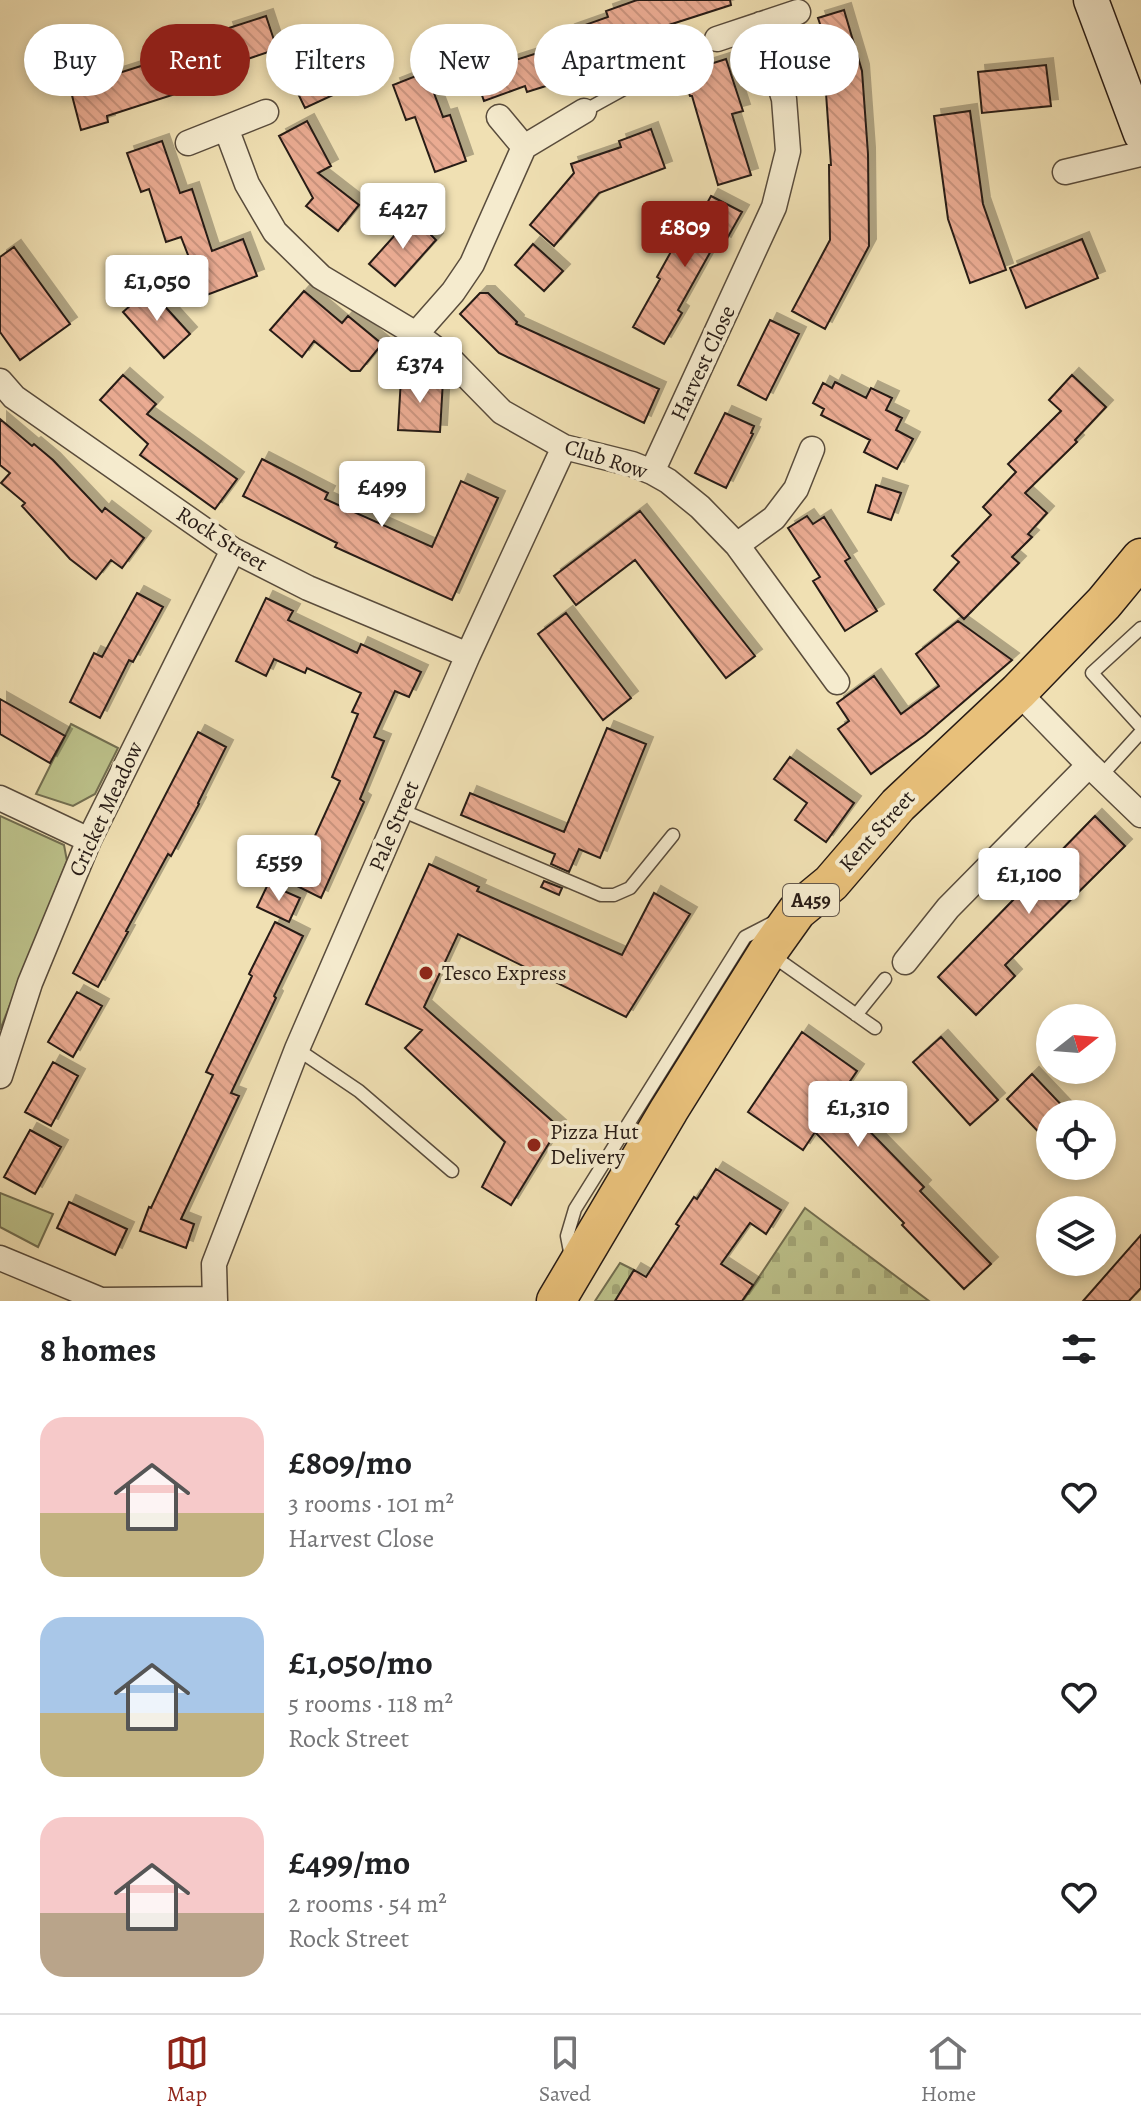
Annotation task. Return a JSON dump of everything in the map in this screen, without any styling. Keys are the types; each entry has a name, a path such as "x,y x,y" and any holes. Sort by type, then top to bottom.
{"main road":[{"name":"Kent Street","path":"566,1286 669,1110 767,953 797,911 831,883 898,805 1018,692 1104,603 1141,558"}],"street":[{"path":"1091,0 1141,134"},
{"path":"761,24 798,12"},
{"path":"717,39 730,35"},
{"name":"Harvest Close","path":"652,472 774,207 788,151 783,96"},
{"path":"416,334 453,292 472,264 524,147 584,111"},
{"path":"188,143 266,112"},
{"path":"499,117 524,147"},
{"name":"Club Row","path":"226,128 247,184 275,232 321,277 416,334 452,361 502,412 564,447 632,464 668,481 700,507 737,545 837,682"},
{"path":"1065,172 1141,154"},
{"name":"Rock Street","path":"0,381 14,397 233,550 308,588 468,655"},
{"name":"Pale Street","path":"215,1300 214,1264 297,1049 468,655 564,447"},
{"path":"737,545 774,518 796,489 812,449"},
{"name":"Cricket Meadow","path":"0,1076 30,983 89,840 233,550"},
{"path":"1018,692 1141,815"},
{"path":"905,962 948,908 1095,771"},
{"path":"0,798 89,840"},
{"path":"0,1258 101,1301 215,1300"}],"lane":[{"path":"584,111 633,84 652,64 717,39"},
{"path":"1095,771 1141,729 1092,673 1141,628"},
{"path":"401,810 601,895 614,895 630,888 673,835"},
{"path":"566,1286 567,1236 575,1209 583,1196 745,937 797,911"},
{"path":"767,953 875,1028"},
{"path":"856,1015 885,979"},
{"path":"297,1049 359,1091 452,1171"}],"green space":[{"path":"71,724 118,748 95,794 73,806 36,794"},
{"path":"0,816 64,845 67,861 0,1030"},
{"path":"0,1193 53,1214 38,1247 0,1227"},
{"path":"805,1208 929,1301 743,1301"},
{"path":"620,1263 634,1270 615,1301 595,1301"}],"building":[{"path":"637,0 730,0 731,5 672,24 588,24 608,17 606,11"},
{"path":"844,10 848,24 820,24 818,18"},
{"path":"266,16 269,24 266,24 266,53 250,58 250,24 241,24"},
{"path":"534,54 534,90 527,92 525,86 518,89 518,59"},
{"path":"726,59 730,71 730,96 738,96 743,111 732,114 751,175 718,185 692,96 714,96 714,63"},
{"path":"859,61 868,154 869,246 825,329 792,311 830,240 831,165 826,96 859,96"},
{"path":"1046,65 1051,106 982,113 978,72"},
{"path":"140,66 140,96 169,96 107,116 108,122 81,130 72,96 124,96 124,71"},
{"path":"410,78 410,96 435,96 443,117 450,115 466,161 435,172 415,117 406,120 394,85"},
{"path":"299,96 331,96 305,108"},
{"path":"970,111 983,204 1006,270 970,283 948,219 934,116"},
{"path":"307,121 331,166 318,173 359,205 338,231 306,206 313,198 279,136"},
{"path":"651,129 665,168 599,193 554,246 530,225 574,173 571,164 621,147 619,141"},
{"path":"162,141 180,193 192,189 212,251 243,239 257,276 204,296 181,237 166,242 149,189 141,192 127,153"},
{"path":"711,196 742,212 724,244 717,240 678,310 682,313 664,344 633,327 678,239 685,243"},
{"path":"412,216 436,240 395,286 369,264"},
{"path":"1082,239 1098,278 1026,308 1010,268"},
{"path":"533,244 563,271 544,291 515,265"},
{"path":"14,247 70,324 20,360 0,332 0,257"},
{"path":"149,289 190,334 164,358 123,312"},
{"path":"304,291 342,323 348,316 382,344 360,371 351,371 314,341 302,357 270,330"},
{"path":"480,293 488,293 516,324 659,389 644,423 499,353 460,314"},
{"path":"770,320 799,334 766,400 738,385"},
{"path":"123,375 156,404 147,414 237,479 215,509 140,455 148,444 100,400"},
{"path":"1072,375 1106,407 1075,440 1077,442 1025,493 1047,513 1028,534 1032,537 1012,557 1019,563 964,619 934,590 959,562 952,556 991,515 983,507 1016,472 1008,464 1061,411 1049,400"},
{"path":"401,378 443,380 440,432 398,430"},
{"path":"835,382 866,398 871,388 892,398 886,410 902,418 896,430 913,439 897,469 864,452 870,440 821,415 824,409 813,403 823,383 832,388"},
{"path":"725,413 754,426 726,488 695,473"},
{"path":"0,419 53,460 102,512 105,508 144,538 122,568 111,560 96,579 70,559 22,506 25,503 1,483 10,473 0,465"},
{"path":"262,459 328,493 325,499 432,547 461,481 498,498 452,600 335,547 337,543 243,496"},
{"path":"876,485 901,493 891,520 868,512"},
{"path":"640,511 755,656 726,678 635,560 576,605 554,576"},
{"path":"807,516 813,524 824,517 850,558 845,561 877,611 845,631 813,581 820,577 788,528"},
{"path":"137,593 163,607 133,662 129,660 100,718 70,702 94,653 102,657"},
{"path":"266,598 293,611 288,620 357,653 361,644 421,672 409,697 395,691 374,737 384,741 360,799 364,802 321,898 293,884 340,781 332,777 358,714 352,712 361,693 307,668 305,673 274,659 266,676 236,661"},
{"path":"566,613 631,698 603,720 538,634"},
{"path":"958,621 1012,660 925,735 871,774 838,729 849,721 837,703 874,676 901,714 939,686 916,654"},
{"path":"0,699 65,736 50,763 0,734"},
{"path":"607,728 646,744 600,858 579,849 569,872 551,864 555,854 461,815 470,793 564,832"},
{"path":"198,732 226,747 199,804 171,856 168,854 98,987 73,973"},
{"path":"790,757 854,803 826,842 795,820 807,803 774,779"},
{"path":"1095,816 1125,846 1005,965 1015,976 976,1015 938,977"},
{"path":"429,864 479,887 477,891 622,955 654,893 690,914 626,1017 458,934 424,1007 559,1127 511,1205 482,1187 505,1142 405,1048 422,1030 366,1004"},
{"path":"544,881 562,888 559,895 541,887"},
{"path":"268,884 300,898 289,922 257,907"},
{"path":"275,922 303,936 231,1093 239,1096 181,1219 194,1224 186,1248 140,1231 213,1075 206,1072"},
{"path":"77,992 102,1006 73,1057 48,1042"},
{"path":"802,1032 857,1071 838,1099 924,1187 920,1191 991,1264 964,1289 815,1132 803,1150 748,1112"},
{"path":"941,1037 998,1100 970,1125 913,1062"},
{"path":"53,1062 78,1076 51,1126 25,1112"},
{"path":"1032,1074 1036,1084 1042,1084 1057,1100 1036,1100 1036,1129 1007,1099"},
{"path":"30,1130 61,1147 35,1194 4,1177"},
{"path":"716,1169 781,1210 766,1234 750,1223 721,1264 753,1285 742,1301 615,1301 634,1270 646,1277 679,1226 676,1224"},
{"path":"69,1202 127,1229 115,1255 57,1228"},
{"path":"1141,1235 1141,1288 1129,1301 1083,1301 1105,1276 1116,1276 1116,1263"}],"place":[{"name":"Tesco Express","path":"426,973"},
{"name":"Pizza Hut Delivery","path":"534,1145"}]}
